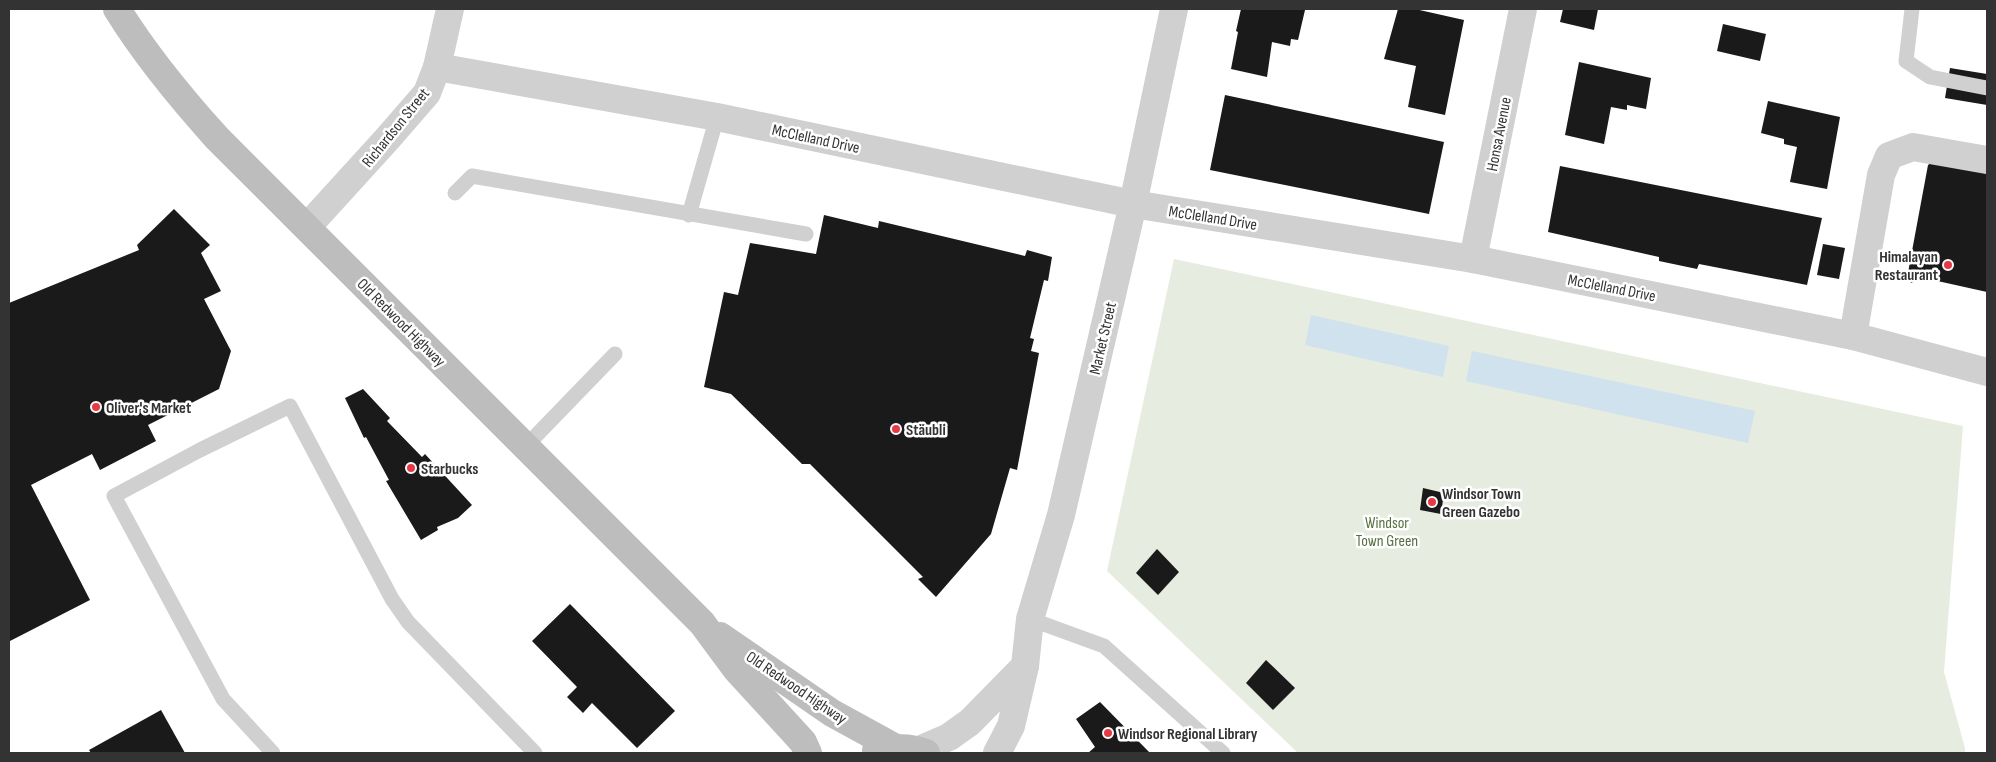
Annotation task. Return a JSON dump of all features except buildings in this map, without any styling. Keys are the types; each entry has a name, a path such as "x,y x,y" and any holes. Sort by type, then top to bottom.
{"main road":[{"name":"Old Redwood Highway","path":"117,9 135,38 172,87 217,138 702,624 736,669 803,742 808,753"},
{"name":"Old Redwood Highway","path":"702,624 832,713 902,751"}],"street":[{"name":"Richardson Street","path":"307,227 426,93 437,67 450,9"},
{"name":"Market Street","path":"997,753 1011,726 1025,666 1030,619 1061,515 1133,204 1174,9"},
{"name":"Honsa Avenue","path":"1473,259 1523,9"},
{"name":"McClelland Drive","path":"437,67 717,117 1133,204 1473,259 1853,336 1987,372"},
{"path":"1853,336 1880,175 1889,156 1913,146 1987,160"},
{"path":"902,751 949,737 970,722 1025,666"}],"lane":[{"path":"1912,9 1906,61 1930,77 1987,88"},
{"path":"690,215 717,117"},
{"path":"455,193 472,176 806,234"},
{"path":"526,446 615,354"},
{"path":"273,753 223,699 114,496 200,450 290,406 392,600 408,622 535,753"},
{"path":"1030,619 1104,646 1223,753"}],"green space":[{"name":"Windsor Town Green","path":"1174,259 1963,426 1944,672 1965,753 1298,753 1107,571"}],"water":[{"path":"1311,315 1449,346 1443,377 1305,345"},
{"path":"1472,351 1755,411 1748,443 1466,381"}],"place":[{"name":"Himalayan Restaurant","path":"1948,265"},
{"name":"Oliver's Market","path":"96,407"},
{"name":"Stäubli","path":"896,429"},
{"name":"Starbucks","path":"411,468"},
{"name":"Windsor Town Green Gazebo","path":"1432,502"},
{"name":"Windsor Regional Library","path":"1108,733"}]}
